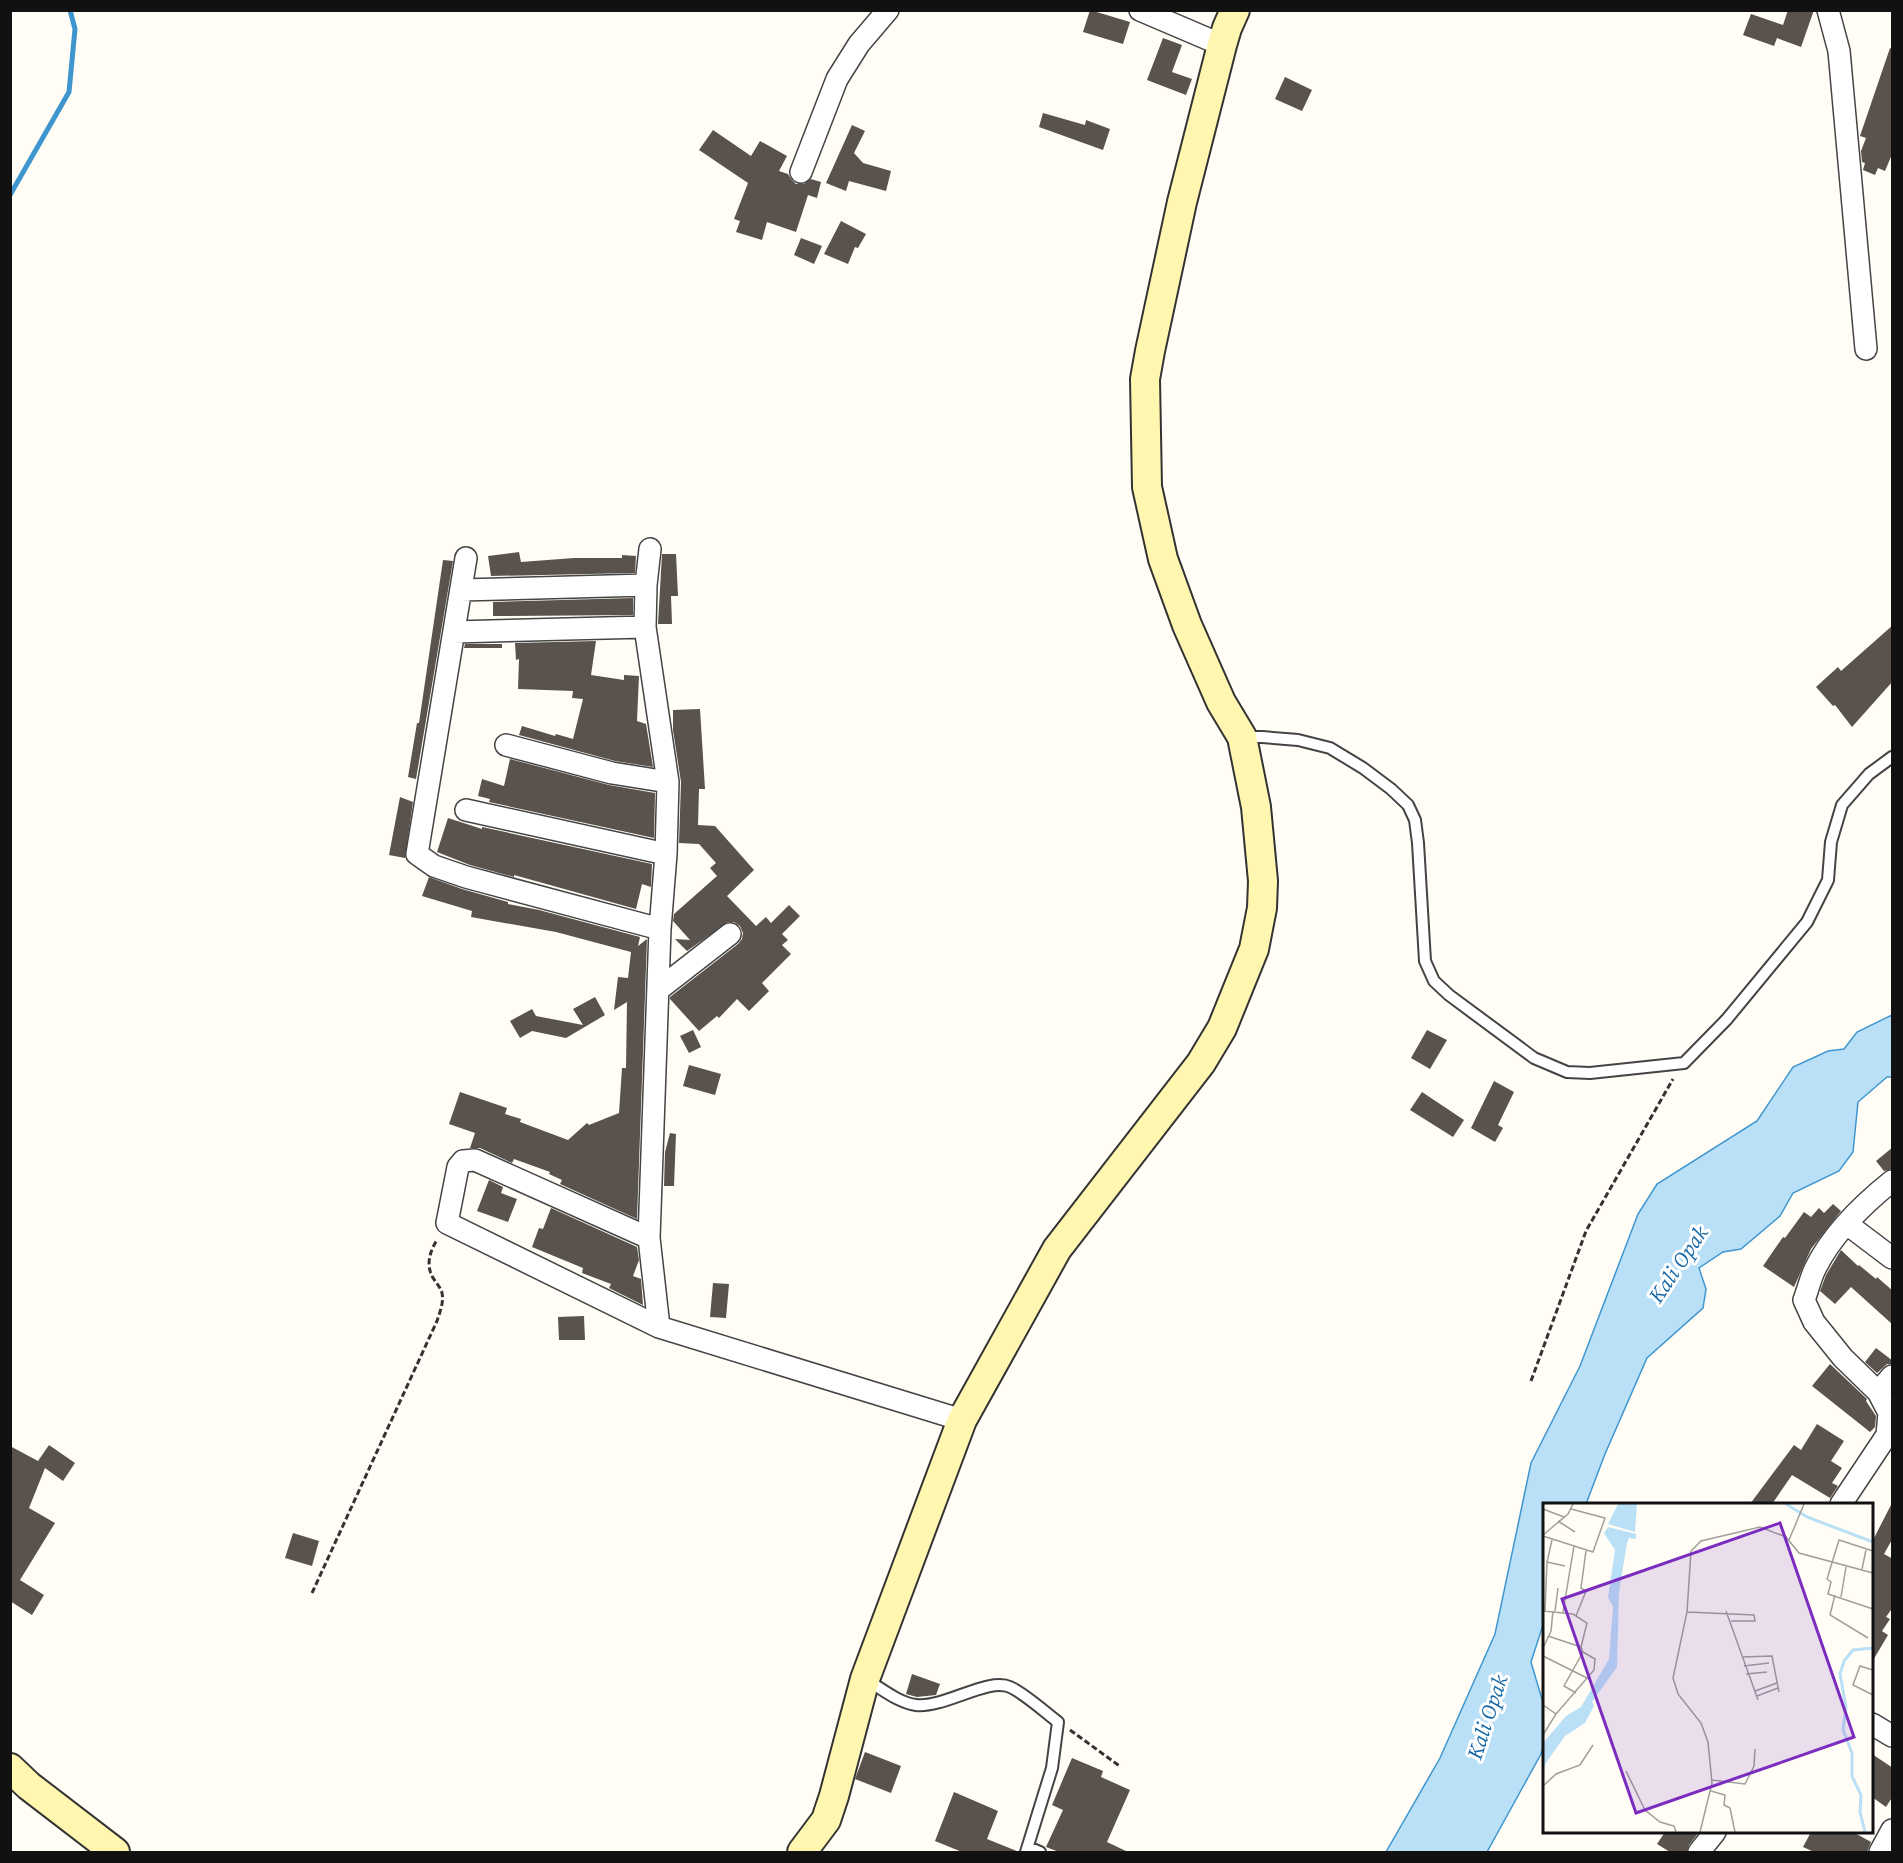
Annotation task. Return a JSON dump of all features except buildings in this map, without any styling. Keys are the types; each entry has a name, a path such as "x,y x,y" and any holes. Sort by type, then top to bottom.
{"street":[{"path":"801,172 837,79 859,44 888,10"},
{"path":"1140,10 1222,45"},
{"path":"802,1852 826,1820 865,1679 962,1420 1057,1249 1201,1063 1222,1028 1254,949 1262,908 1263,881 1256,807 1242,737 1221,702 1187,625 1163,559 1147,487 1145,379 1151,341 1182,202 1222,45 1235,10"},
{"path":"1828,10 1839,51 1866,350"},
{"path":"650,549 645,627 668,782 666,854 660,929 650,1238 659,1327"},
{"path":"466,558 417,854 434,866 466,877 660,929"},
{"path":"461,590 646,585"},
{"path":"454,632 645,627"},
{"path":"506,745 612,773 668,782"},
{"path":"466,810 666,854"},
{"path":"658,990 730,934"},
{"path":"650,1238 469,1159 458,1167 447,1223 659,1327 962,1420"},
{"path":"1842,1503 1890,1437 1889,1413 1878,1392 1843,1358 1814,1322 1804,1300 1814,1271 1827,1247 1875,1194 1893,1181"},
{"path":"1847,1224 1893,1258"},
{"path":"1878,1392 1893,1376"},
{"path":"1873,1725 1893,1736"},
{"path":"10,1768 29,1786 116,1852"},
{"path":"1880,1852 1893,1830"},
{"path":"1699,1852 1714,1833"}],"lane":[{"path":"1242,737 1262,736 1298,740 1330,748 1363,768 1408,805 1415,820 1418,843 1425,961 1434,981 1449,995 1534,1058 1567,1072 1590,1073 1684,1063 1727,1019 1807,922 1828,880 1831,842 1842,805 1869,774 1893,757"},
{"path":"865,1679 900,1700 914,1705 938,1704 993,1684 1009,1686 1058,1722 1052,1768 1027,1850 1040,1852"}],"path":[{"path":"1531,1381 1586,1231 1665,1091 1684,1063"},
{"path":"312,1593 437,1321 443,1294 432,1275 429,1264 431,1250 447,1223"},
{"path":"1058,1722 1121,1767"}],"water":[{"name":"Kali Opak","path":"1892,1015 1892,1077 1887,1077 1858,1102 1853,1152 1839,1171 1793,1193 1780,1216 1741,1249 1723,1252 1699,1268 1706,1289 1703,1308 1647,1358 1586,1503 1543,1503 1543,1625 1531,1662 1543,1703 1543,1747 1487,1852 1386,1852 1440,1758 1495,1634 1531,1463 1580,1366 1638,1214 1657,1184 1757,1121 1793,1067 1828,1051 1844,1049 1857,1032"}],"waterway":[{"path":"10,195 69,92 75,29 70,10"}]}
